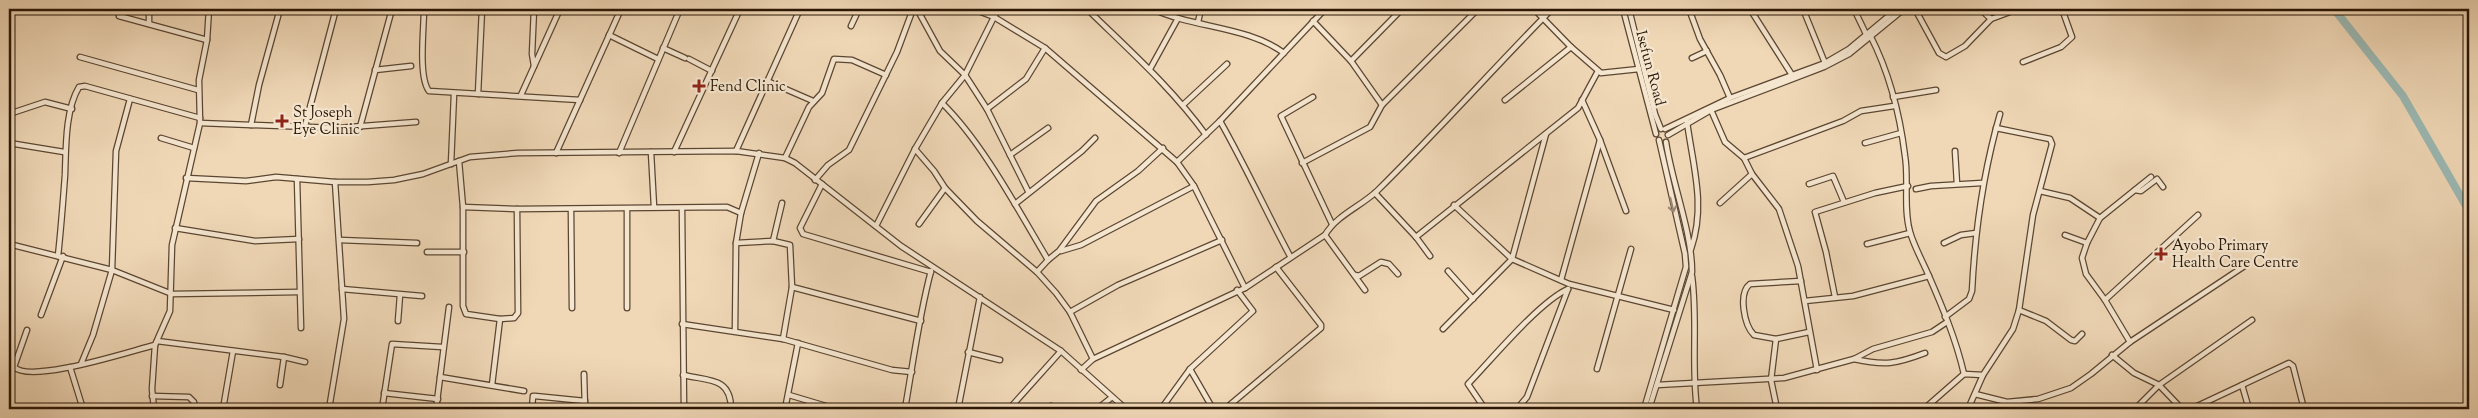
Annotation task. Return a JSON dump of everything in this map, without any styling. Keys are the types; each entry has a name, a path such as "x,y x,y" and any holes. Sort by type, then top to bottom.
{"street":[{"path":"149,9 149,24"},
{"path":"154,409 152,396 156,343 170,311 175,228 200,120 198,90 207,40 209,9"},
{"path":"251,125 280,9"},
{"path":"305,126 336,9"},
{"path":"360,127 392,9"},
{"path":"424,9 424,65 427,88 431,92 521,95 580,100"},
{"path":"478,94 482,9"},
{"path":"534,9 532,54 534,66"},
{"path":"521,95 560,9"},
{"path":"556,153 621,9"},
{"path":"619,153 680,9"},
{"path":"674,152 740,9"},
{"path":"736,152 800,9"},
{"path":"851,26 859,9"},
{"path":"816,180 828,165 849,150 886,76 913,9"},
{"path":"917,9 940,50 965,75 987,109 1028,191"},
{"path":"973,9 994,17 1045,48 1177,162 1194,186 1245,288"},
{"path":"876,226 915,149 942,103 965,75 998,9"},
{"path":"1153,9 1177,20 1198,22 1257,39 1284,52"},
{"path":"1198,22 1201,9"},
{"path":"1177,162 1220,121 1325,9"},
{"path":"1351,60 1402,9"},
{"path":"1302,163 1370,127 1382,105 1478,9"},
{"path":"1534,9 1571,47 1598,70 1606,74 1639,69"},
{"path":"1081,370 1094,359 1237,290 1245,288 1290,256 1325,235 1332,224 1375,193 1464,103 1552,9"},
{"name":"Isefun Road","path":"1623,9 1656,134"},
{"name":"Isefun Road","path":"1629,9 1655,114 1663,129"},
{"path":"1689,9 1700,39 1730,98"},
{"path":"1750,9 1792,75"},
{"path":"1803,9 1825,63"},
{"path":"1854,9 1880,54 1893,97 1901,133 1908,186 1907,210 1910,233 1954,335 1964,374"},
{"path":"1668,135 1687,122 1711,110 1824,67 1850,54 1897,9"},
{"path":"1644,409 1684,277 1686,260 1656,134 1730,98 1825,63 1849,49 1904,9"},
{"path":"1915,9 1940,53 1946,57 1964,46 1991,20 2018,9"},
{"path":"1980,9 1991,20"},
{"path":"2023,62 2060,47 2072,37 2073,33 2062,9"},
{"path":"1090,10 1184,104 1206,135"},
{"path":"119,16 207,40"},
{"path":"1150,69 1177,20"},
{"path":"1313,21 1351,60 1382,105"},
{"path":"609,35 658,59"},
{"path":"1505,100 1571,47"},
{"path":"662,48 712,71"},
{"path":"987,109 1026,79 1045,48"},
{"path":"1692,58 1707,51"},
{"path":"80,57 198,90"},
{"path":"785,158 813,101 822,93 834,58 852,60 886,76"},
{"path":"1184,104 1227,64"},
{"path":"374,70 411,66"},
{"path":"1416,237 1578,108 1598,70"},
{"path":"768,81 813,101"},
{"path":"41,316 61,256 65,172 64,152 76,92 82,85 200,120 251,125 337,128 416,122"},
{"path":"1893,97 1936,90"},
{"path":"451,164 454,94"},
{"path":"1313,97 1281,116 1332,224"},
{"path":"81,364 93,335 112,270 116,151 130,99"},
{"path":"1582,100 1600,140 1626,211"},
{"path":"9,114 45,102 72,109"},
{"path":"942,103 959,119 1015,204 1048,260"},
{"path":"1744,158 1843,121 1861,111 1894,106"},
{"path":"1711,110 1725,142 1744,158 1752,174 1779,209 1801,281 1817,370"},
{"path":"1657,385 1771,380 1817,370 1854,359 1873,349 1932,332 1969,299 1972,294 1982,183 2000,114"},
{"path":"1220,121 1248,170 1290,256"},
{"path":"1687,122 1699,203 1698,228 1690,249"},
{"path":"1010,155 1048,128"},
{"path":"1968,409 1983,375 2011,335 2019,310 2033,215 2051,141 1996,128"},
{"path":"1663,129 1668,131 1669,139 1666,142 1669,164 1690,249 1696,313 1693,384 1697,409"},
{"path":"1865,143 1901,133"},
{"path":"1443,329 1512,259 1546,134"},
{"path":"160,138 194,148"},
{"path":"1015,204 1028,191 1082,151 1094,138"},
{"path":"1561,280 1600,140"},
{"path":"1658,140 1666,142"},
{"path":"9,143 64,152"},
{"path":"1037,272 1059,251 1096,201 1138,171 1163,148"},
{"path":"915,149 934,171 945,188 977,220 1037,272 1070,312 1094,359"},
{"path":"1955,151 1958,184"},
{"path":"651,152 654,207"},
{"path":"186,178 246,181 276,177 335,182 394,180 459,160 500,154 736,152 759,153 785,158 795,163 931,269 980,297 1062,351 1111,398 1126,409"},
{"path":"735,331 736,243 742,213 759,153"},
{"path":"459,160 463,207 464,312 468,315 500,319 514,318 518,312 517,209"},
{"path":"1720,203 1752,174"},
{"path":"1809,184 1833,176 1844,202"},
{"path":"2130,342 2082,266 2087,243 2100,218 2151,177"},
{"path":"297,179 299,292 302,328"},
{"path":"2135,190 2141,191 2157,179 2163,187"},
{"path":"329,409 342,337 340,240 335,182"},
{"path":"1916,189 1931,186 1982,183"},
{"path":"822,184 800,228 803,234 931,269"},
{"path":"1059,251 1082,244 1194,186"},
{"path":"1835,298 1826,252 1815,212 1844,202 1908,186"},
{"path":"919,224 945,188"},
{"path":"2040,190 2070,198 2100,218"},
{"path":"1375,193 1416,237 1430,256"},
{"path":"773,241 782,203"},
{"path":"1454,205 1512,259 1570,284 1674,310"},
{"path":"463,207 627,209 727,207 742,213"},
{"path":"682,208 684,409"},
{"path":"571,209 572,308"},
{"path":"627,209 627,308"},
{"path":"2105,300 2198,215"},
{"path":"175,228 255,241 299,239"},
{"path":"1868,244 1910,233"},
{"path":"1944,244 1961,236 1976,233"},
{"path":"1325,235 1365,290"},
{"path":"2065,235 2087,243"},
{"path":"340,240 417,243"},
{"path":"1070,312 1118,285 1222,240"},
{"path":"736,243 773,241 790,245 792,287 783,339"},
{"path":"9,244 112,270 172,294 299,292"},
{"path":"1597,369 1631,249"},
{"path":"427,252 464,252"},
{"path":"1355,276 1359,276 1379,262 1389,264 1398,274"},
{"path":"1976,394 2007,402 2038,399 2071,388 2130,342 2246,265"},
{"path":"1225,409 1321,328 1321,325 1276,267"},
{"path":"905,409 921,321 923,299 931,269"},
{"path":"1448,272 1473,299"},
{"path":"1649,409 1692,272"},
{"path":"1805,301 1853,296 1929,276"},
{"path":"1801,281 1750,284 1746,288 1742,309 1751,332 1759,337 1776,339 1809,332"},
{"path":"1517,409 1527,397 1570,284"},
{"path":"792,287 921,321"},
{"path":"342,289 422,296"},
{"path":"1485,409 1468,384 1541,309 1558,293 1568,289"},
{"path":"1161,409 1190,370 1253,311 1237,290"},
{"path":"398,322 400,295"},
{"path":"963,409 958,409 980,297"},
{"path":"436,409 442,347 449,307"},
{"path":"2019,310 2046,321 2071,340 2075,341 2082,334"},
{"path":"492,385 500,319"},
{"path":"2135,409 2159,385 2252,320"},
{"path":"682,324 783,339 892,370 912,372"},
{"path":"27,330 14,367 16,370 41,373 70,367 156,343 284,357 306,362"},
{"path":"1776,339 1771,380 1777,409"},
{"path":"785,409 798,343"},
{"path":"382,409 392,344 442,347"},
{"path":"224,409 233,351"},
{"path":"1009,409 1062,351"},
{"path":"968,352 1000,360"},
{"path":"1854,359 1883,365 1905,361 1925,353"},
{"path":"2112,355 2134,373 2159,385 2182,409"},
{"path":"280,385 284,357"},
{"path":"2191,409 2289,363 2293,366 2304,409"},
{"path":"70,367 83,409"},
{"path":"1190,370 1214,409"},
{"path":"584,374 585,409"},
{"path":"1924,409 1964,374 1983,375"},
{"path":"683,375 723,384 728,388 731,409"},
{"path":"440,377 524,390"},
{"path":"2242,385 2249,409"},
{"path":"384,393 438,399"},
{"path":"789,395 836,409"},
{"path":"152,396 190,397 194,402 194,409"},
{"path":"532,409 533,396 585,401"},
{"path":"1097,409 1111,398"}],"waterway":[{"path":"2334,9 2403,96 2469,211"}],"place":[{"name":"Fend Clinic","path":"699,86"},
{"name":"St Joseph Eye Clinic","path":"282,121"},
{"name":"Ayobo Primary Health Care Centre","path":"2161,254"}]}
